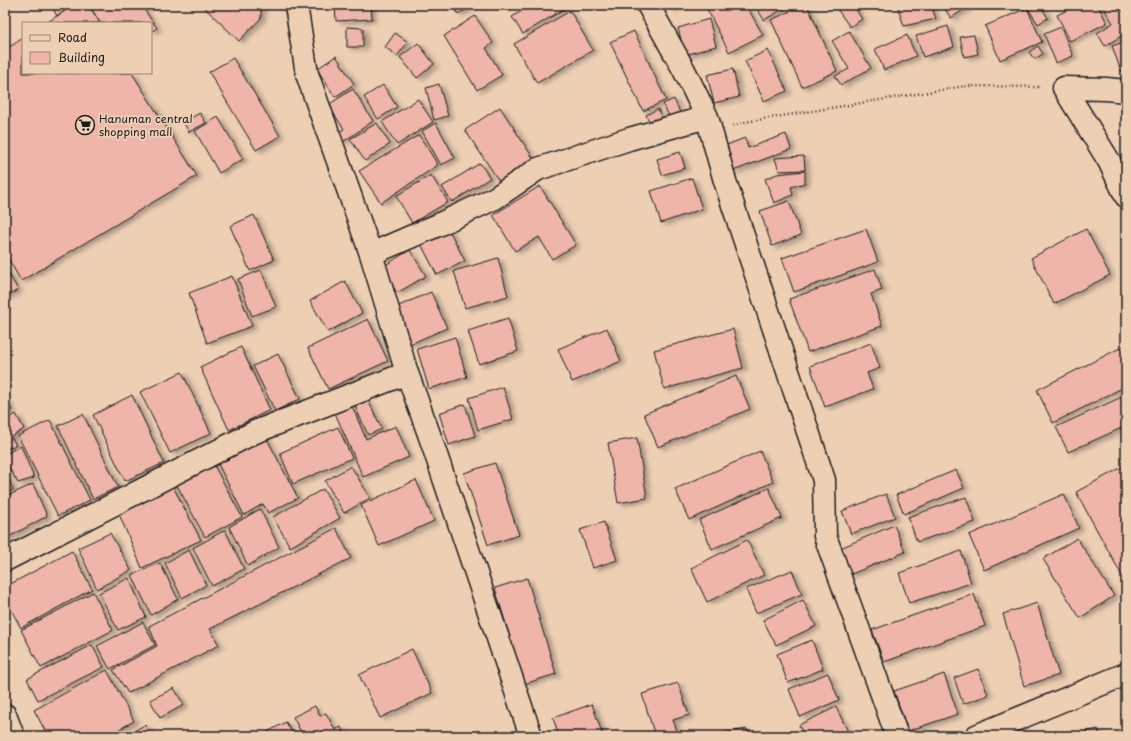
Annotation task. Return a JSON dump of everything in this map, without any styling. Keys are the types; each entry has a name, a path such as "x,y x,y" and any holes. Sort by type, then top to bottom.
{"street":[{"path":"296,5 307,74 371,254 406,373 429,434 531,736"},
{"path":"648,5 684,70 710,125 725,181 824,480 825,536 897,736"},
{"path":"1064,88 1126,90"},
{"path":"1064,88 1109,161 1126,196"},
{"path":"371,254 495,198 538,169 630,139 710,125"},
{"path":"5,560 255,432 406,373"},
{"path":"976,736 1126,674"},
{"path":"5,715 13,736"}],"path":[{"path":"710,125 746,122 964,86 1064,88"}],"building":[{"path":"51,5 74,5 57,16"},
{"path":"74,5 89,5 99,22 48,22"},
{"path":"89,5 141,5 157,28 152,31 152,22 99,22"},
{"path":"202,5 261,5 261,18 239,41"},
{"path":"335,5 371,5 372,19 336,21"},
{"path":"453,5 474,5 458,14"},
{"path":"531,5 566,5 567,7 523,34 512,17"},
{"path":"670,5 679,5 672,9"},
{"path":"711,5 746,5 763,35 729,52 706,7"},
{"path":"755,5 790,5 764,20"},
{"path":"807,5 837,71 802,87 771,20"},
{"path":"842,5 853,5 862,19 850,27 837,9"},
{"path":"908,5 931,5 936,19 904,26 898,8"},
{"path":"942,5 969,5 969,6 951,18"},
{"path":"1026,5 1040,5 1048,18 1038,24"},
{"path":"1077,5 1098,5 1107,23 1070,41 1057,15"},
{"path":"1102,5 1120,5 1126,15 1126,33 1105,46 1097,33 1113,23"},
{"path":"1027,8 1042,42 1000,60 985,26"},
{"path":"570,11 593,50 537,83 514,44"},
{"path":"475,16 493,43 486,48 502,75 477,90 444,36"},
{"path":"709,19 716,46 685,55 678,28"},
{"path":"948,26 954,47 923,57 916,36"},
{"path":"347,27 363,28 363,47 347,47"},
{"path":"1061,27 1073,56 1056,63 1044,34"},
{"path":"634,31 666,100 643,111 610,42"},
{"path":"849,31 871,68 841,85 835,76 849,69 832,41"},
{"path":"395,33 408,42 397,56 385,47"},
{"path":"907,35 916,56 884,70 875,49"},
{"path":"974,35 978,54 964,57 960,37"},
{"name":"Hanuman central shopping mall","path":"22,39 22,74 133,74 197,176 21,281 5,253 5,50"},
{"path":"1126,41 1126,69 1121,71 1112,46"},
{"path":"418,43 434,64 417,78 400,57"},
{"path":"1038,46 1043,54 1034,59 1029,52"},
{"path":"768,50 787,91 764,101 745,61"},
{"path":"336,56 354,84 335,97 317,69"},
{"path":"233,58 280,136 256,150 209,72"},
{"path":"733,69 739,97 714,103 707,75"},
{"path":"439,84 448,116 434,120 426,88"},
{"path":"383,85 397,107 378,119 364,97"},
{"path":"353,89 373,121 343,142 337,133 344,129 328,105"},
{"path":"418,99 433,122 397,145 382,122"},
{"path":"674,99 681,115 671,120 663,104"},
{"path":"500,107 533,158 499,181 465,130"},
{"path":"658,109 664,124 653,129 646,115"},
{"path":"200,113 206,123 189,132 183,122"},
{"path":"218,117 243,159 219,173 195,131"},
{"path":"377,123 390,144 365,161 350,139"},
{"path":"436,123 455,158 441,165 422,131"},
{"path":"786,134 791,149 733,171 724,146 745,138 748,148"},
{"path":"419,135 438,165 381,203 359,171"},
{"path":"680,152 685,168 662,175 657,159"},
{"path":"804,156 805,170 779,171 775,158"},
{"path":"480,163 490,178 452,202 442,187"},
{"path":"805,171 805,183 791,187 793,195 774,203 765,179 777,174"},
{"path":"431,175 448,202 412,223 396,196"},
{"path":"692,178 702,209 661,223 651,191"},
{"path":"540,186 576,245 552,259 539,237 515,251 493,215"},
{"path":"789,201 801,235 772,246 760,211"},
{"path":"254,215 274,260 250,271 230,226"},
{"path":"448,228 465,261 437,275 420,242"},
{"path":"866,229 878,262 794,292 782,258"},
{"path":"1086,229 1110,275 1054,304 1031,258"},
{"path":"410,250 426,276 397,293 382,267"},
{"path":"498,258 508,296 465,308 454,271"},
{"path":"5,267 18,290 5,297"},
{"path":"875,269 882,290 871,294 882,326 808,352 789,299"},
{"path":"261,270 276,307 252,316 238,279"},
{"path":"232,276 252,326 207,343 189,293"},
{"path":"345,281 362,313 328,332 310,301"},
{"path":"431,292 447,328 410,344 394,308"},
{"path":"508,318 518,351 479,364 468,331"},
{"path":"368,319 388,361 328,389 308,348"},
{"path":"607,328 621,361 572,382 558,349"},
{"path":"733,329 743,368 664,389 654,350"},
{"path":"455,337 467,377 429,389 417,349"},
{"path":"871,343 880,368 867,373 873,389 825,407 810,366"},
{"path":"1126,345 1126,386 1053,423 1037,390"},
{"path":"241,347 270,410 229,430 200,367"},
{"path":"278,354 300,399 275,411 253,366"},
{"path":"182,372 211,433 170,453 140,392"},
{"path":"736,376 750,409 658,447 644,414"},
{"path":"503,387 513,419 478,430 469,398"},
{"path":"132,395 164,463 125,481 93,415"},
{"path":"1126,395 1126,426 1068,452 1056,427"},
{"path":"5,397 12,410 5,414"},
{"path":"368,400 382,429 368,435 355,406"},
{"path":"465,404 475,436 449,445 439,413"},
{"path":"352,406 366,439 396,426 409,457 363,477 335,413"},
{"path":"16,414 24,429 11,437 16,445 5,450 5,420"},
{"path":"83,414 118,487 93,499 58,426"},
{"path":"50,420 90,500 58,516 18,436"},
{"path":"338,427 352,458 293,484 280,453"},
{"path":"265,435 298,498 268,513 263,504 244,515 216,460"},
{"path":"637,438 647,498 618,503 608,443"},
{"path":"21,446 34,478 18,483 5,461 5,454"},
{"path":"760,451 773,482 689,520 675,489"},
{"path":"210,458 242,517 205,537 173,478"},
{"path":"495,463 519,535 488,545 464,473"},
{"path":"1126,465 1126,583 1076,492"},
{"path":"351,466 370,498 344,513 325,481"},
{"path":"5,469 13,490 5,493"},
{"path":"956,470 964,488 904,514 896,495"},
{"path":"169,479 201,540 142,568 116,507"},
{"path":"416,480 434,521 379,546 361,505"},
{"path":"33,484 47,516 5,539 5,497"},
{"path":"769,488 782,518 712,549 699,520"},
{"path":"323,489 340,518 290,547 273,517"},
{"path":"886,494 895,517 851,534 842,511"},
{"path":"1064,494 1079,528 984,570 969,535"},
{"path":"966,497 975,522 917,542 908,517"},
{"path":"260,509 279,547 248,566 229,527"},
{"path":"604,522 617,560 593,568 580,530"},
{"path":"894,525 905,552 849,575 838,549"},
{"path":"336,528 351,558 210,629 219,645 128,693 113,670 157,646 149,626"},
{"path":"225,530 244,569 212,586 193,548"},
{"path":"110,533 131,570 97,589 78,548"},
{"path":"1077,538 1114,596 1080,618 1043,559"},
{"path":"747,540 764,575 707,602 691,568"},
{"path":"189,550 206,585 182,598 165,563"},
{"path":"72,551 92,589 21,628 5,598 5,587"},
{"path":"961,551 971,583 909,603 899,573"},
{"path":"160,563 178,599 151,615 132,575"},
{"path":"792,570 802,594 756,613 746,589"},
{"path":"129,578 146,617 118,630 99,593"},
{"path":"527,578 556,674 524,684 495,588"},
{"path":"93,592 113,630 41,668 21,630"},
{"path":"974,594 985,626 884,662 872,630"},
{"path":"803,600 816,626 776,645 763,620"},
{"path":"1037,603 1059,675 1024,686 1003,614"},
{"path":"143,622 155,645 110,669 97,646"},
{"path":"812,640 823,669 788,683 777,654"},
{"path":"92,645 104,667 38,700 27,679"},
{"path":"412,649 432,693 380,718 359,675"},
{"path":"978,669 988,695 963,704 954,678"},
{"path":"107,670 134,721 107,736 48,736 34,710"},
{"path":"828,673 839,700 800,717 789,689"},
{"path":"944,674 958,714 908,731 894,691"},
{"path":"678,683 689,715 673,720 679,736 655,736 642,694"},
{"path":"174,688 184,705 160,718 150,700"},
{"path":"592,704 603,736 559,736 553,718"},
{"path":"315,706 320,716 326,713 335,730 341,727 345,736 303,736 293,717"},
{"path":"836,707 850,736 804,736 799,725"},
{"path":"1126,712 1126,729 1121,714"},
{"path":"286,722 294,736 260,736"},
{"path":"145,725 151,736 124,736"},
{"path":"747,729 748,736 723,736 722,733"},
{"path":"1098,729 1100,736 1068,736"}],"place":[{"name":"Hanuman central shopping mall","path":"85,125"}]}
